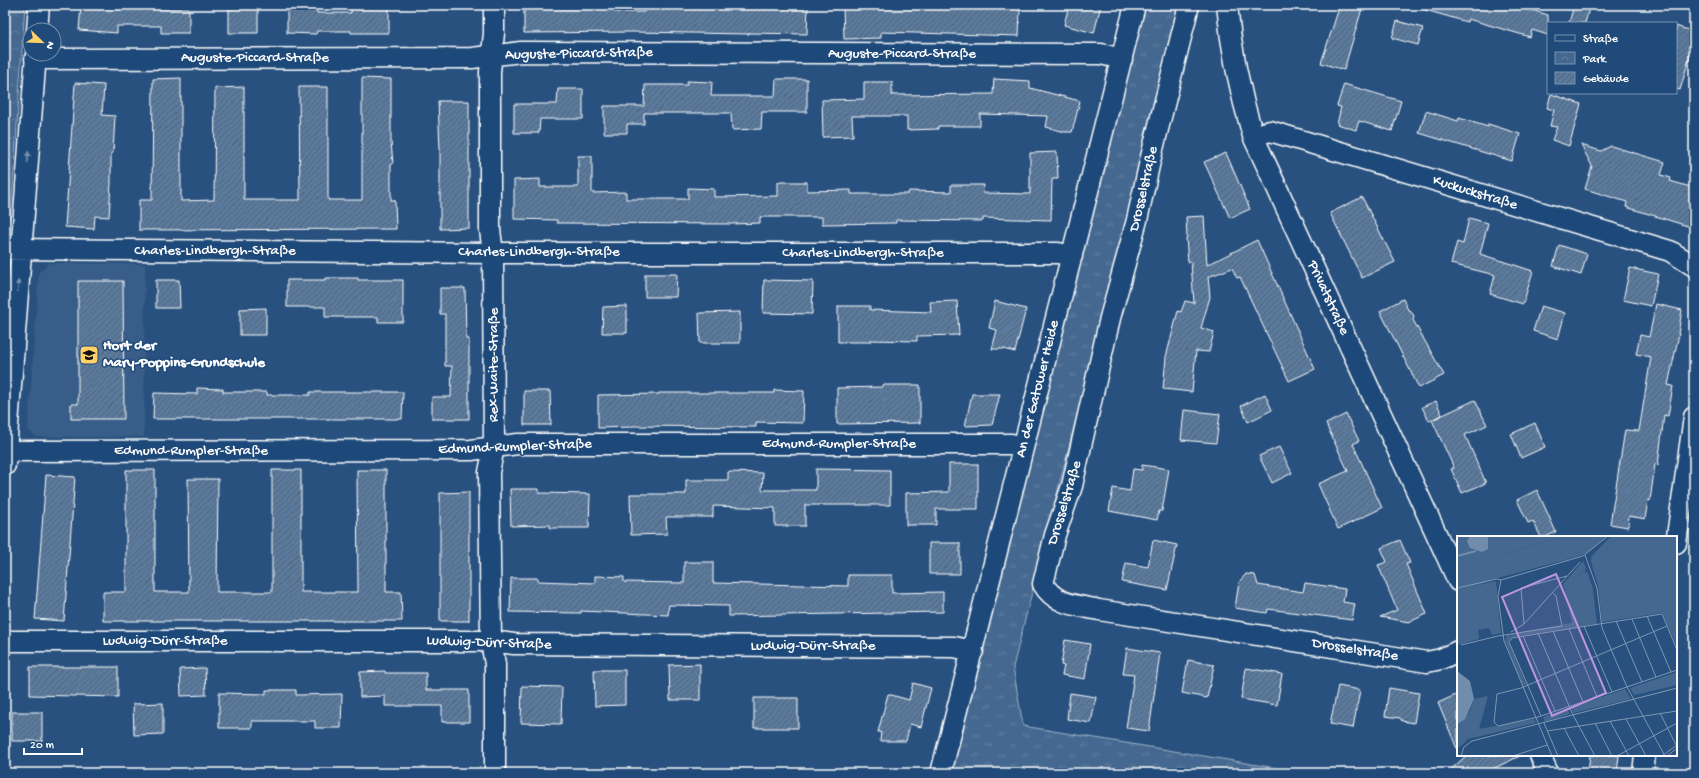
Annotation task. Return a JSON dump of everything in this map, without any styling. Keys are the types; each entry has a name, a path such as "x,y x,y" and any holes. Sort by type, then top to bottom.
{"street":[{"path":"38,22 39,5"},
{"name":"Rex-Waite-Straße","path":"494,5 494,33 490,72 490,230 493,252 494,447 489,472 491,640 496,664 495,773"},
{"name":"An der Gatower Heide","path":"941,773 1135,5"},
{"name":"Drosselstraße","path":"1189,5 1137,220 1110,318 1072,486 1055,535 1042,584 1052,597 1065,603 1099,610 1427,662 1441,659 1457,651"},
{"name":"Privatstraße","path":"1226,5 1230,42 1245,109 1253,136 1457,579"},
{"name":"Auguste-Piccard-Straße","path":"62,57 472,58 521,52 1101,54 1122,59"},
{"path":"6,458 13,249 34,62"},
{"name":"Kuckuckstraße","path":"1253,136 1270,131 1670,251 1694,266"},
{"name":"Charles-Lindbergh-Straße","path":"13,249 1058,253 1072,256"},
{"path":"1677,536 1694,417"},
{"name":"Edmund-Rumpler-Straße","path":"6,458 465,450 518,444 1011,444 1024,446"},
{"name":"Ludwig-Dürr-Straße","path":"5,641 491,640 514,644 954,647 973,651"},
{"path":"1540,756 1548,773"},
{"path":"1643,773 1645,756"}],"shaded area":[{"name":"Hort der Mary-Poppins-Grundschule","path":"49,263 145,264 144,437 36,437 28,429 39,272"}],"green space":[{"path":"5,5 25,5 24,22 22,22 22,50 11,215 5,227"},
{"path":"1144,5 1181,5 1013,667 1023,726 1306,773 951,773"}],"building":[{"path":"81,5 119,5 118,9 189,8 189,33 161,33 161,26 117,26 117,33 79,30"},
{"path":"351,5 389,5 389,33 317,31 316,34 287,33 287,8 317,8 317,13 351,13"},
{"path":"524,5 558,5 558,8 615,7 615,12 644,12 644,5 808,5 807,34 633,32 524,33"},
{"path":"843,5 1001,5 1001,8 1020,9 1019,36 881,32 881,38 844,39"},
{"path":"1069,5 1101,5 1094,33 1064,25"},
{"path":"1340,5 1363,5 1344,70 1321,63"},
{"path":"1422,5 1515,5 1548,15 1547,35 1532,30 1530,37 1468,19 1467,22 1422,9"},
{"path":"1574,5 1590,5 1585,22 1569,22"},
{"path":"229,8 258,8 258,33 229,33"},
{"path":"1397,21 1423,28 1418,45 1392,38"},
{"path":"1677,26 1694,32 1694,42 1680,90 1677,89"},
{"path":"181,78 181,201 214,200 215,88 244,87 244,200 300,200 299,87 328,87 328,200 362,200 362,78 391,79 391,142 393,164 391,164 391,200 395,200 396,229 139,230 139,200 152,200 153,79"},
{"path":"776,79 807,79 807,112 762,112 761,129 732,130 731,113 644,113 644,124 627,124 627,133 604,133 604,106 644,106 645,85 687,85 687,81 712,82 711,96 775,96"},
{"path":"994,79 1030,81 1030,88 1080,101 1072,132 1065,132 1046,127 1048,116 980,114 980,126 938,126 938,129 907,130 907,116 852,116 853,136 823,137 822,100 864,99 864,82 892,82 892,95 993,94"},
{"path":"75,83 104,85 102,115 115,116 113,153 111,153 109,217 95,216 94,229 65,227"},
{"path":"1344,84 1401,101 1392,131 1359,121 1356,130 1337,124 1341,107 1337,106"},
{"path":"558,89 583,89 583,119 540,119 539,133 514,133 514,104 557,104"},
{"path":"1551,94 1581,104 1569,146 1552,140 1557,127 1550,126 1554,110 1547,108"},
{"path":"438,101 469,101 469,228 440,229 440,149"},
{"path":"1426,111 1458,121 1459,118 1488,127 1488,124 1520,134 1512,161 1419,133"},
{"path":"1581,145 1601,151 1611,146 1665,162 1661,175 1671,178 1670,181 1694,188 1694,228 1626,207 1627,202 1585,189 1592,166"},
{"path":"1057,152 1058,179 1052,179 1051,220 983,218 983,221 896,220 896,223 822,224 822,217 760,217 760,223 732,224 557,223 557,220 514,219 514,180 540,179 540,187 578,187 578,156 592,156 592,193 626,192 626,199 688,199 688,188 714,189 714,197 778,196 778,182 807,182 807,191 851,190 851,194 908,194 909,191 951,192 951,185 984,185 983,193 1030,194 1030,153"},
{"path":"1226,153 1250,209 1230,218 1204,162"},
{"path":"1362,197 1395,262 1362,278 1330,213"},
{"path":"1204,216 1207,265 1257,240 1315,369 1289,381 1240,277 1237,278 1232,268 1208,277 1210,297 1201,328 1214,332 1209,352 1196,351 1192,392 1163,389 1166,357 1178,311 1181,312 1185,301 1194,303 1191,262 1188,262 1186,217"},
{"path":"1469,218 1488,223 1480,254 1533,271 1523,304 1490,294 1495,275 1451,264 1457,242 1463,244"},
{"path":"1559,245 1587,254 1581,275 1553,266"},
{"path":"1630,268 1658,274 1651,306 1623,300"},
{"path":"645,274 677,274 676,297 645,297"},
{"path":"325,278 403,280 403,322 378,322 378,317 325,317 325,307 287,307 287,280 325,280"},
{"path":"156,280 179,280 180,308 156,308"},
{"path":"764,280 813,281 812,314 763,313"},
{"path":"78,281 123,281 124,419 71,419 71,404 78,404"},
{"path":"440,288 465,288 466,339 469,339 469,419 432,419 432,397 451,397 452,366 445,366 445,314 440,314"},
{"path":"1403,299 1408,310 1411,311 1414,316 1413,320 1444,375 1419,388 1380,311"},
{"path":"957,301 959,335 917,336 917,341 870,340 870,342 838,342 838,306 870,306 870,310 931,312 930,302"},
{"path":"995,301 1026,309 1015,352 1004,349 992,349 997,330 989,328"},
{"path":"1656,304 1682,310 1679,334 1668,385 1673,386 1668,416 1664,415 1658,465 1655,464 1650,501 1648,500 1645,519 1629,516 1628,527 1610,524 1625,430 1639,431 1651,357 1636,354 1640,335 1649,337"},
{"path":"627,306 627,333 602,333 603,307"},
{"path":"1541,306 1565,313 1558,339 1533,331"},
{"path":"266,308 266,335 240,335 240,309"},
{"path":"740,312 740,343 700,343 699,313"},
{"path":"883,385 920,385 920,423 837,424 837,388 883,387"},
{"path":"197,388 223,389 223,392 267,392 267,395 310,395 310,392 403,392 402,419 153,419 154,393 197,394"},
{"path":"774,390 804,391 803,423 756,422 756,427 632,426 598,428 598,395 659,393 774,393"},
{"path":"524,391 550,391 551,425 524,425"},
{"path":"972,394 1000,394 992,425 965,426"},
{"path":"1265,394 1272,410 1248,422 1241,406"},
{"path":"1475,400 1487,425 1465,435 1486,483 1462,493 1451,469 1454,468 1432,420"},
{"path":"1436,401 1442,415 1429,421 1422,407"},
{"path":"1184,410 1220,414 1216,443 1181,440"},
{"path":"1346,414 1359,441 1353,444 1382,508 1338,529 1318,484 1348,471 1326,424"},
{"path":"1535,423 1545,447 1521,458 1511,434"},
{"path":"1279,447 1292,473 1272,483 1259,456"},
{"path":"949,464 978,464 978,509 936,509 936,525 906,525 906,493 949,492"},
{"path":"1142,465 1169,469 1162,511 1159,511 1157,520 1109,511 1113,488 1130,491 1133,469 1142,470"},
{"path":"816,469 890,470 890,505 805,505 805,526 775,526 775,508 713,506 713,517 666,517 667,534 631,535 630,494 686,494 686,480 728,480 728,472 763,473 762,490 816,490"},
{"path":"126,470 155,470 155,592 189,592 188,479 218,479 217,592 272,592 272,470 301,470 301,592 358,592 357,470 386,470 386,592 401,592 402,621 103,621 103,592 126,592"},
{"path":"46,475 75,477 64,621 35,619"},
{"path":"510,489 539,489 539,493 590,494 589,528 550,528 550,525 511,526"},
{"path":"1537,490 1556,532 1547,536 1540,536 1533,521 1528,523 1517,500"},
{"path":"469,492 469,621 440,621 440,493"},
{"path":"1153,540 1177,545 1167,590 1122,582 1126,563 1148,567"},
{"path":"1400,540 1410,563 1406,564 1427,614 1409,622 1380,617 1397,610 1378,565 1387,562 1381,548"},
{"path":"929,543 960,543 960,574 929,574"},
{"path":"684,562 713,562 713,583 848,586 848,575 892,575 892,593 943,592 943,612 729,616 729,606 669,605 668,615 581,611 581,613 510,612 511,578 538,578 538,581 595,583 595,576 624,577 624,582 684,583"},
{"path":"1246,574 1255,575 1258,585 1303,592 1305,583 1345,589 1343,602 1355,604 1352,620 1268,609 1267,613 1235,608 1239,582"},
{"path":"1065,640 1090,644 1085,679 1062,675 1064,666 1061,665"},
{"path":"1127,648 1160,653 1149,731 1126,728 1134,675 1123,674"},
{"path":"1188,660 1214,665 1207,698 1182,693"},
{"path":"700,664 700,700 670,700 669,665"},
{"path":"30,667 118,667 118,697 30,695"},
{"path":"205,668 206,695 181,696 180,669"},
{"path":"1246,668 1282,674 1277,705 1241,699"},
{"path":"594,670 625,670 625,705 595,706"},
{"path":"385,671 385,673 426,673 426,690 469,690 469,722 442,722 442,706 385,706 385,696 360,697 360,672"},
{"path":"913,683 931,688 921,727 910,724 906,741 880,741 881,732 878,732 888,694 909,700"},
{"path":"522,686 562,687 561,724 521,723"},
{"path":"1338,686 1360,690 1353,728 1330,724"},
{"path":"1389,688 1419,693 1414,723 1402,721 1400,718 1385,716"},
{"path":"266,690 296,690 296,695 342,694 341,728 315,728 315,721 252,721 252,728 219,728 219,693 266,694"},
{"path":"1070,693 1096,697 1091,723 1067,719"},
{"path":"1457,694 1457,749 1438,703"},
{"path":"754,698 798,698 798,728 754,728"},
{"path":"163,703 163,734 134,735 133,704"},
{"path":"12,712 42,712 42,741 12,741"},
{"path":"1466,756 1520,756 1484,773 1447,773"},
{"path":"1590,756 1619,756 1617,773 1588,773"}],"place":[{"name":"Hort der Mary-Poppins-Grundschule","path":"89,355"}]}
